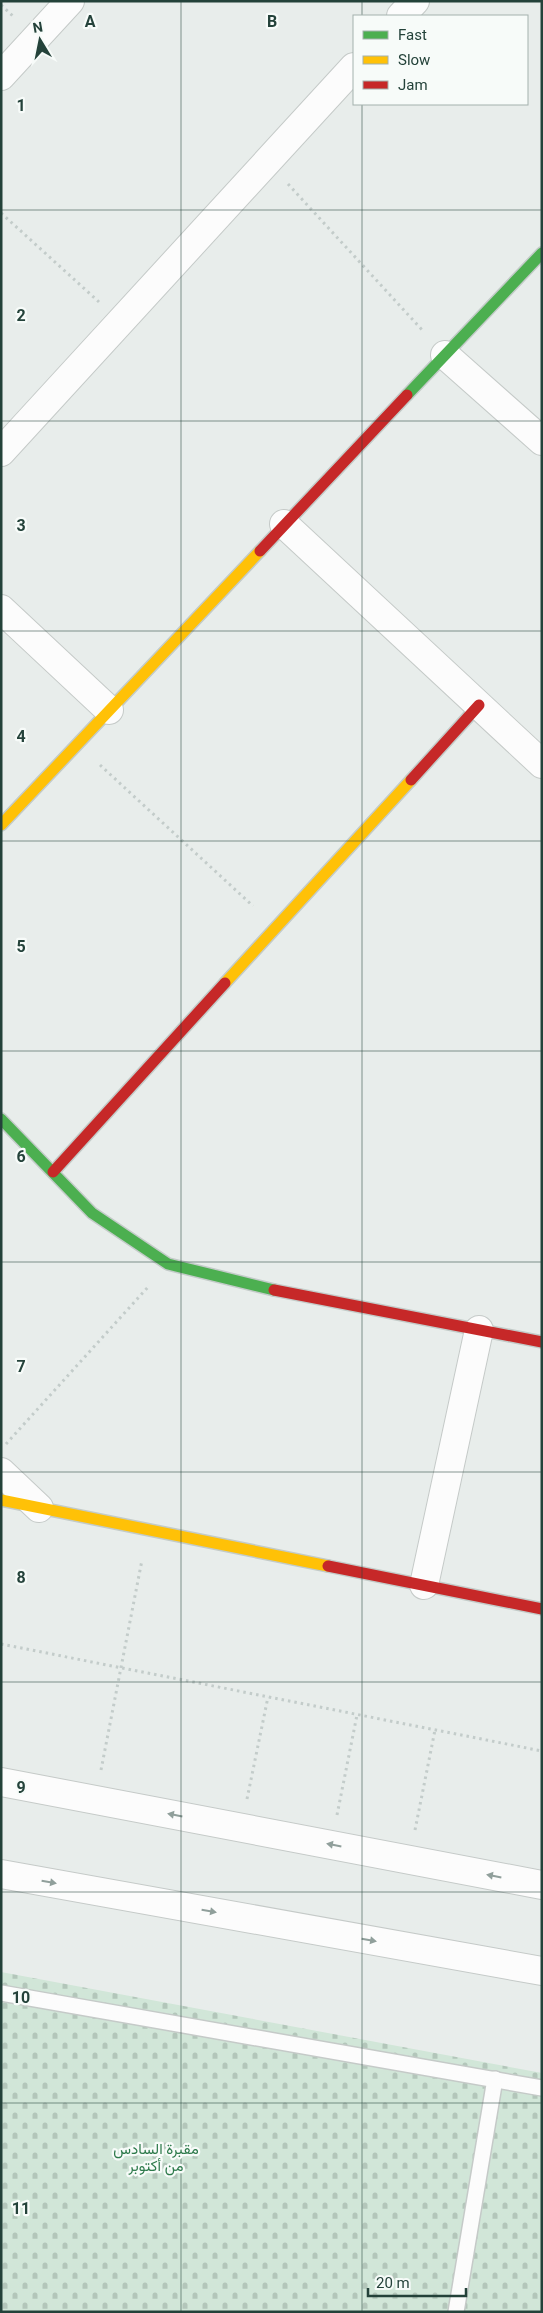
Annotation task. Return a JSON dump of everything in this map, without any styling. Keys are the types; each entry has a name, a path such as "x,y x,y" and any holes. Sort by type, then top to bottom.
{"street":[{"path":"1,76 70,1"},
{"path":"402,15 415,1"},
{"path":"1,452 353,68"},
{"path":"1,825 542,253"},
{"path":"445,355 542,442"},
{"path":"284,524 542,764"},
{"path":"1,609 109,710"},
{"path":"53,1172 479,705"},
{"path":"1,1119 92,1213 168,1264 256,1287 542,1342"},
{"path":"424,1585 479,1330"},
{"path":"1,1472 39,1508"},
{"path":"1,1500 542,1609"},
{"path":"1,1782 542,1885"},
{"path":"1,1874 542,1971"}],"lane":[{"path":"1,1993 542,2088"},
{"path":"456,2312 495,2079"}],"path":[{"path":"267,162 445,355"},
{"path":"1,213 121,322"},
{"path":"77,744 276,927"},
{"path":"1,1448 168,1264"},
{"path":"95,1800 148,1530"},
{"path":"1,1644 542,1751"},
{"path":"242,1828 268,1697"},
{"path":"331,1845 357,1715"},
{"path":"410,1860 435,1730"}],"green space":[{"name":"مقبرة السادس من أكتوبر","path":"1,1972 542,2073 542,2312 1,2312"}],"traffic: fast":[{"path":"407,395 542,253"},
{"path":"1,1119 92,1213 168,1264 274,1290"}],"traffic: slow":[{"path":"1,825 260,551"},
{"path":"225,983 411,780"},
{"path":"1,1500 328,1566"}],"traffic: jam":[{"path":"260,551 407,395"},
{"path":"411,780 479,705"},
{"path":"53,1172 225,983"},
{"path":"274,1290 542,1342"},
{"path":"328,1566 542,1609"}]}
